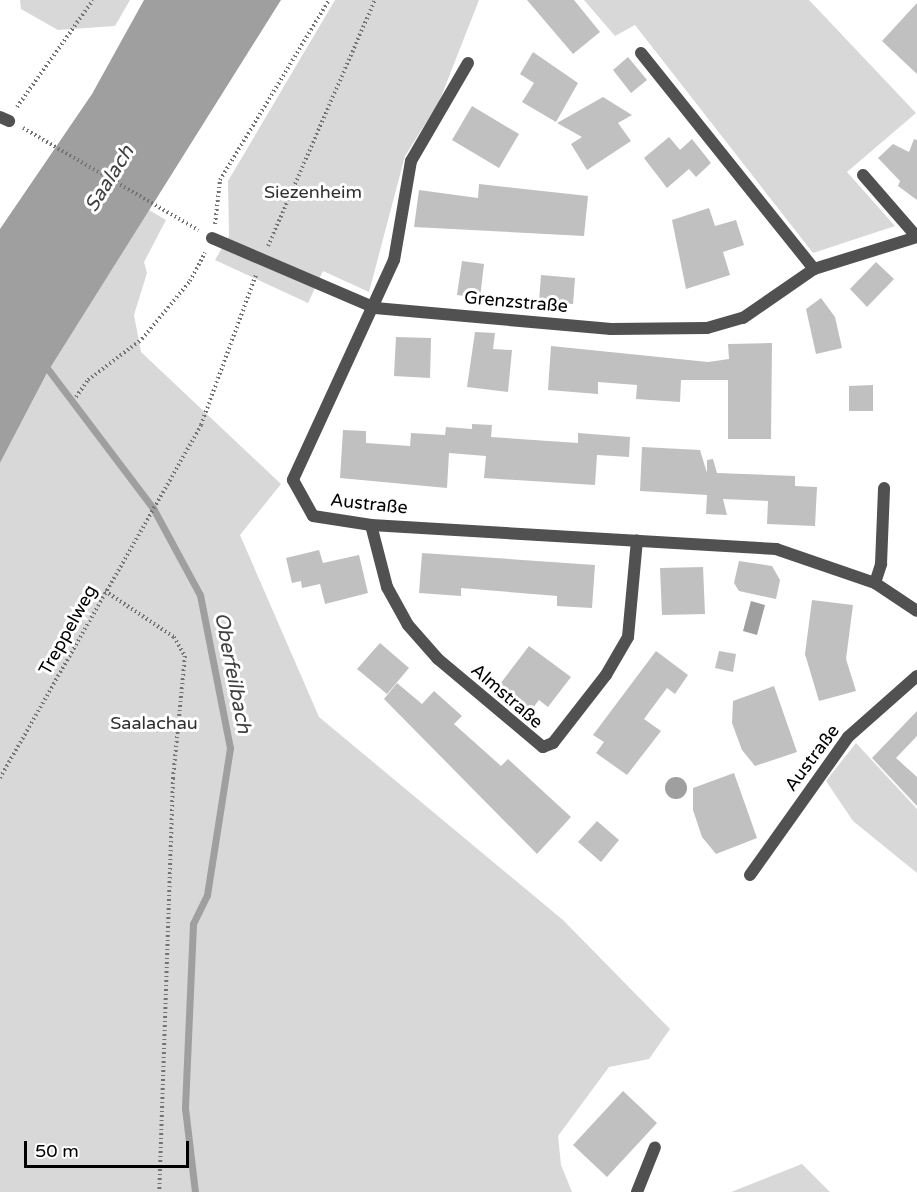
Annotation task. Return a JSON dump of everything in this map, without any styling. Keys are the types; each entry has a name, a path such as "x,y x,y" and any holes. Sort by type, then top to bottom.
{"street":[{"path":"641,53 814,269"},
{"name":"Austraße","path":"468,63 411,161 394,260 375,308 293,480 313,516 372,525 776,549 875,583 917,611"},
{"path":"863,175 916,236"},
{"name":"Grenzstraße","path":"208,235 375,308 612,328 707,328 743,318 814,269 916,236"},
{"path":"875,583 881,564 884,488"},
{"name":"Almstraße","path":"372,525 387,587 408,624 438,659 543,747 553,743 599,684 628,637 637,540"},
{"name":"Austraße","path":"750,875 848,737 917,676"},
{"path":"637,1192 655,1147"}],"path":[{"path":"5,119 93,0"},
{"path":"76,397 88,380 142,339 190,281 208,235 220,180 329,0"},
{"path":"22,127 208,235"},
{"name":"Treppelweg","path":"0,778 161,495"},
{"path":"105,591 174,638 185,656 173,789 159,1192"}],"green space":[{"path":"20,0 130,0 115,26 58,30 21,9"},
{"name":"Siezenheim","path":"335,0 479,0 439,102 405,156 369,292 323,271 308,303 215,260 229,236 228,181"},
{"path":"584,0 809,0 916,113 847,172 895,226 813,253 635,25 615,36"},
{"name":"Saalachau","path":"149,210 166,220 144,262 147,273 134,315 141,352 281,484 240,535 319,717 563,920 670,1029 649,1059 609,1067 558,1136 561,1165 572,1192 0,1192 0,463 47,373"},
{"path":"856,743 917,809 917,873 853,821 826,781"},
{"path":"802,1164 830,1192 731,1192"}],"water":[{"name":"Saalach","path":"144,0 281,0 47,373 0,463 0,229 92,94"},
{"path":"751,601 765,605 757,635 743,631"},
{"path":"676,777 684,780 687,788 684,796 676,799 668,796 665,788 668,780"}],"building":[{"path":"527,0 574,0 600,32 573,54"},
{"path":"917,3 917,74 882,41"},
{"path":"533,52 578,83 556,122 522,102 534,83 520,74"},
{"path":"628,57 647,80 631,93 613,70"},
{"path":"603,97 632,115 618,123 631,141 587,170 571,144 582,137 557,123"},
{"path":"472,106 519,134 499,168 452,140"},
{"path":"669,137 680,150 692,139 711,163 696,177 689,169 667,188 644,158"},
{"path":"914,139 917,140 917,200 898,186 900,181 878,158 893,144 909,152"},
{"path":"479,184 588,196 584,236 414,227 419,190 478,198"},
{"path":"709,208 715,226 736,220 744,245 723,252 730,275 686,289 672,220"},
{"path":"462,261 484,264 480,298 457,295"},
{"path":"876,262 894,279 867,307 850,289"},
{"path":"541,275 575,278 573,304 539,302"},
{"path":"821,298 835,317 842,348 816,354 806,309"},
{"path":"475,332 495,333 493,349 512,350 508,392 467,387"},
{"path":"396,337 431,338 430,378 394,376"},
{"path":"772,343 771,439 728,439 728,380 681,380 680,402 636,399 637,385 598,382 598,394 548,390 551,346 708,362 729,359 728,344"},
{"path":"873,385 873,411 849,411 849,386"},
{"path":"472,424 492,425 491,437 578,443 578,433 630,437 629,457 597,455 595,485 484,478 486,456 449,453 447,488 340,478 343,430 366,431 366,443 410,446 411,433 445,435 446,427 472,429"},
{"path":"642,447 700,450 707,473 707,460 713,459 717,473 795,476 795,486 817,487 815,526 767,524 768,501 723,499 727,515 706,514 707,495 640,491"},
{"path":"319,550 323,563 359,555 368,593 325,604 320,584 302,588 301,581 292,583 286,558"},
{"path":"422,553 595,565 592,608 557,606 557,596 461,588 461,596 419,593"},
{"path":"739,561 772,566 780,580 776,599 739,591 734,583"},
{"path":"703,567 705,614 662,615 660,568"},
{"path":"812,600 853,605 846,659 856,691 819,701 805,654"},
{"path":"380,643 409,668 387,694 357,669"},
{"path":"529,646 571,677 548,707 539,700 529,713 497,688"},
{"path":"656,651 688,675 675,694 667,688 644,719 661,731 627,775 596,753 604,742 593,735"},
{"path":"719,651 736,654 733,672 715,668"},
{"path":"397,683 422,704 434,691 462,716 454,724 501,766 508,759 571,817 537,854 384,699"},
{"path":"774,686 797,752 755,766 742,750 732,723 733,701"},
{"path":"917,711 917,736 896,758 917,777 917,806 872,758"},
{"path":"734,773 757,838 716,854 702,837 693,810 693,788"},
{"path":"597,821 619,840 601,862 578,842"},
{"path":"623,1091 657,1123 607,1177 573,1145"}],"waterway":[{"name":"Oberfeilbach","path":"44,364 153,508 200,595 230,748 207,895 193,924 185,1108 195,1192"}]}
